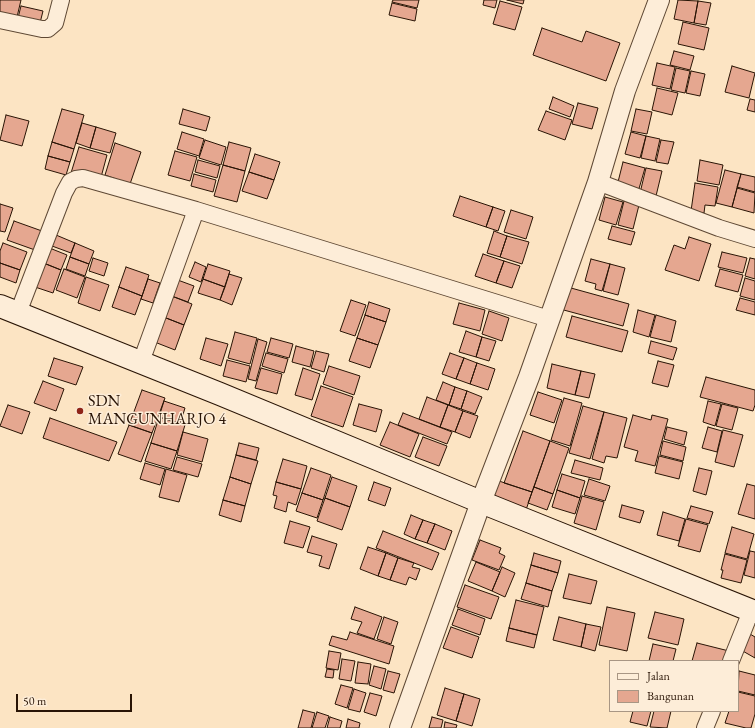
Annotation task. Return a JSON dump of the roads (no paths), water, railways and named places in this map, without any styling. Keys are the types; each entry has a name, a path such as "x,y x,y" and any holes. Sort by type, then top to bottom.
{"main road":[{"path":"9,309 753,612"}],"street":[{"path":"0,20 48,29 55,23 60,0"},
{"path":"400,728 481,502 530,377 598,182 625,91 659,0"},
{"path":"9,309 70,182 83,178 196,210 549,319"},
{"path":"598,182 719,228 755,238"},
{"path":"141,362 196,210"},
{"path":"731,660 753,612"},
{"path":"705,728 712,712"}],"place":[{"name":"SDN MANGUNHARJO 4","path":"80,411"}]}
